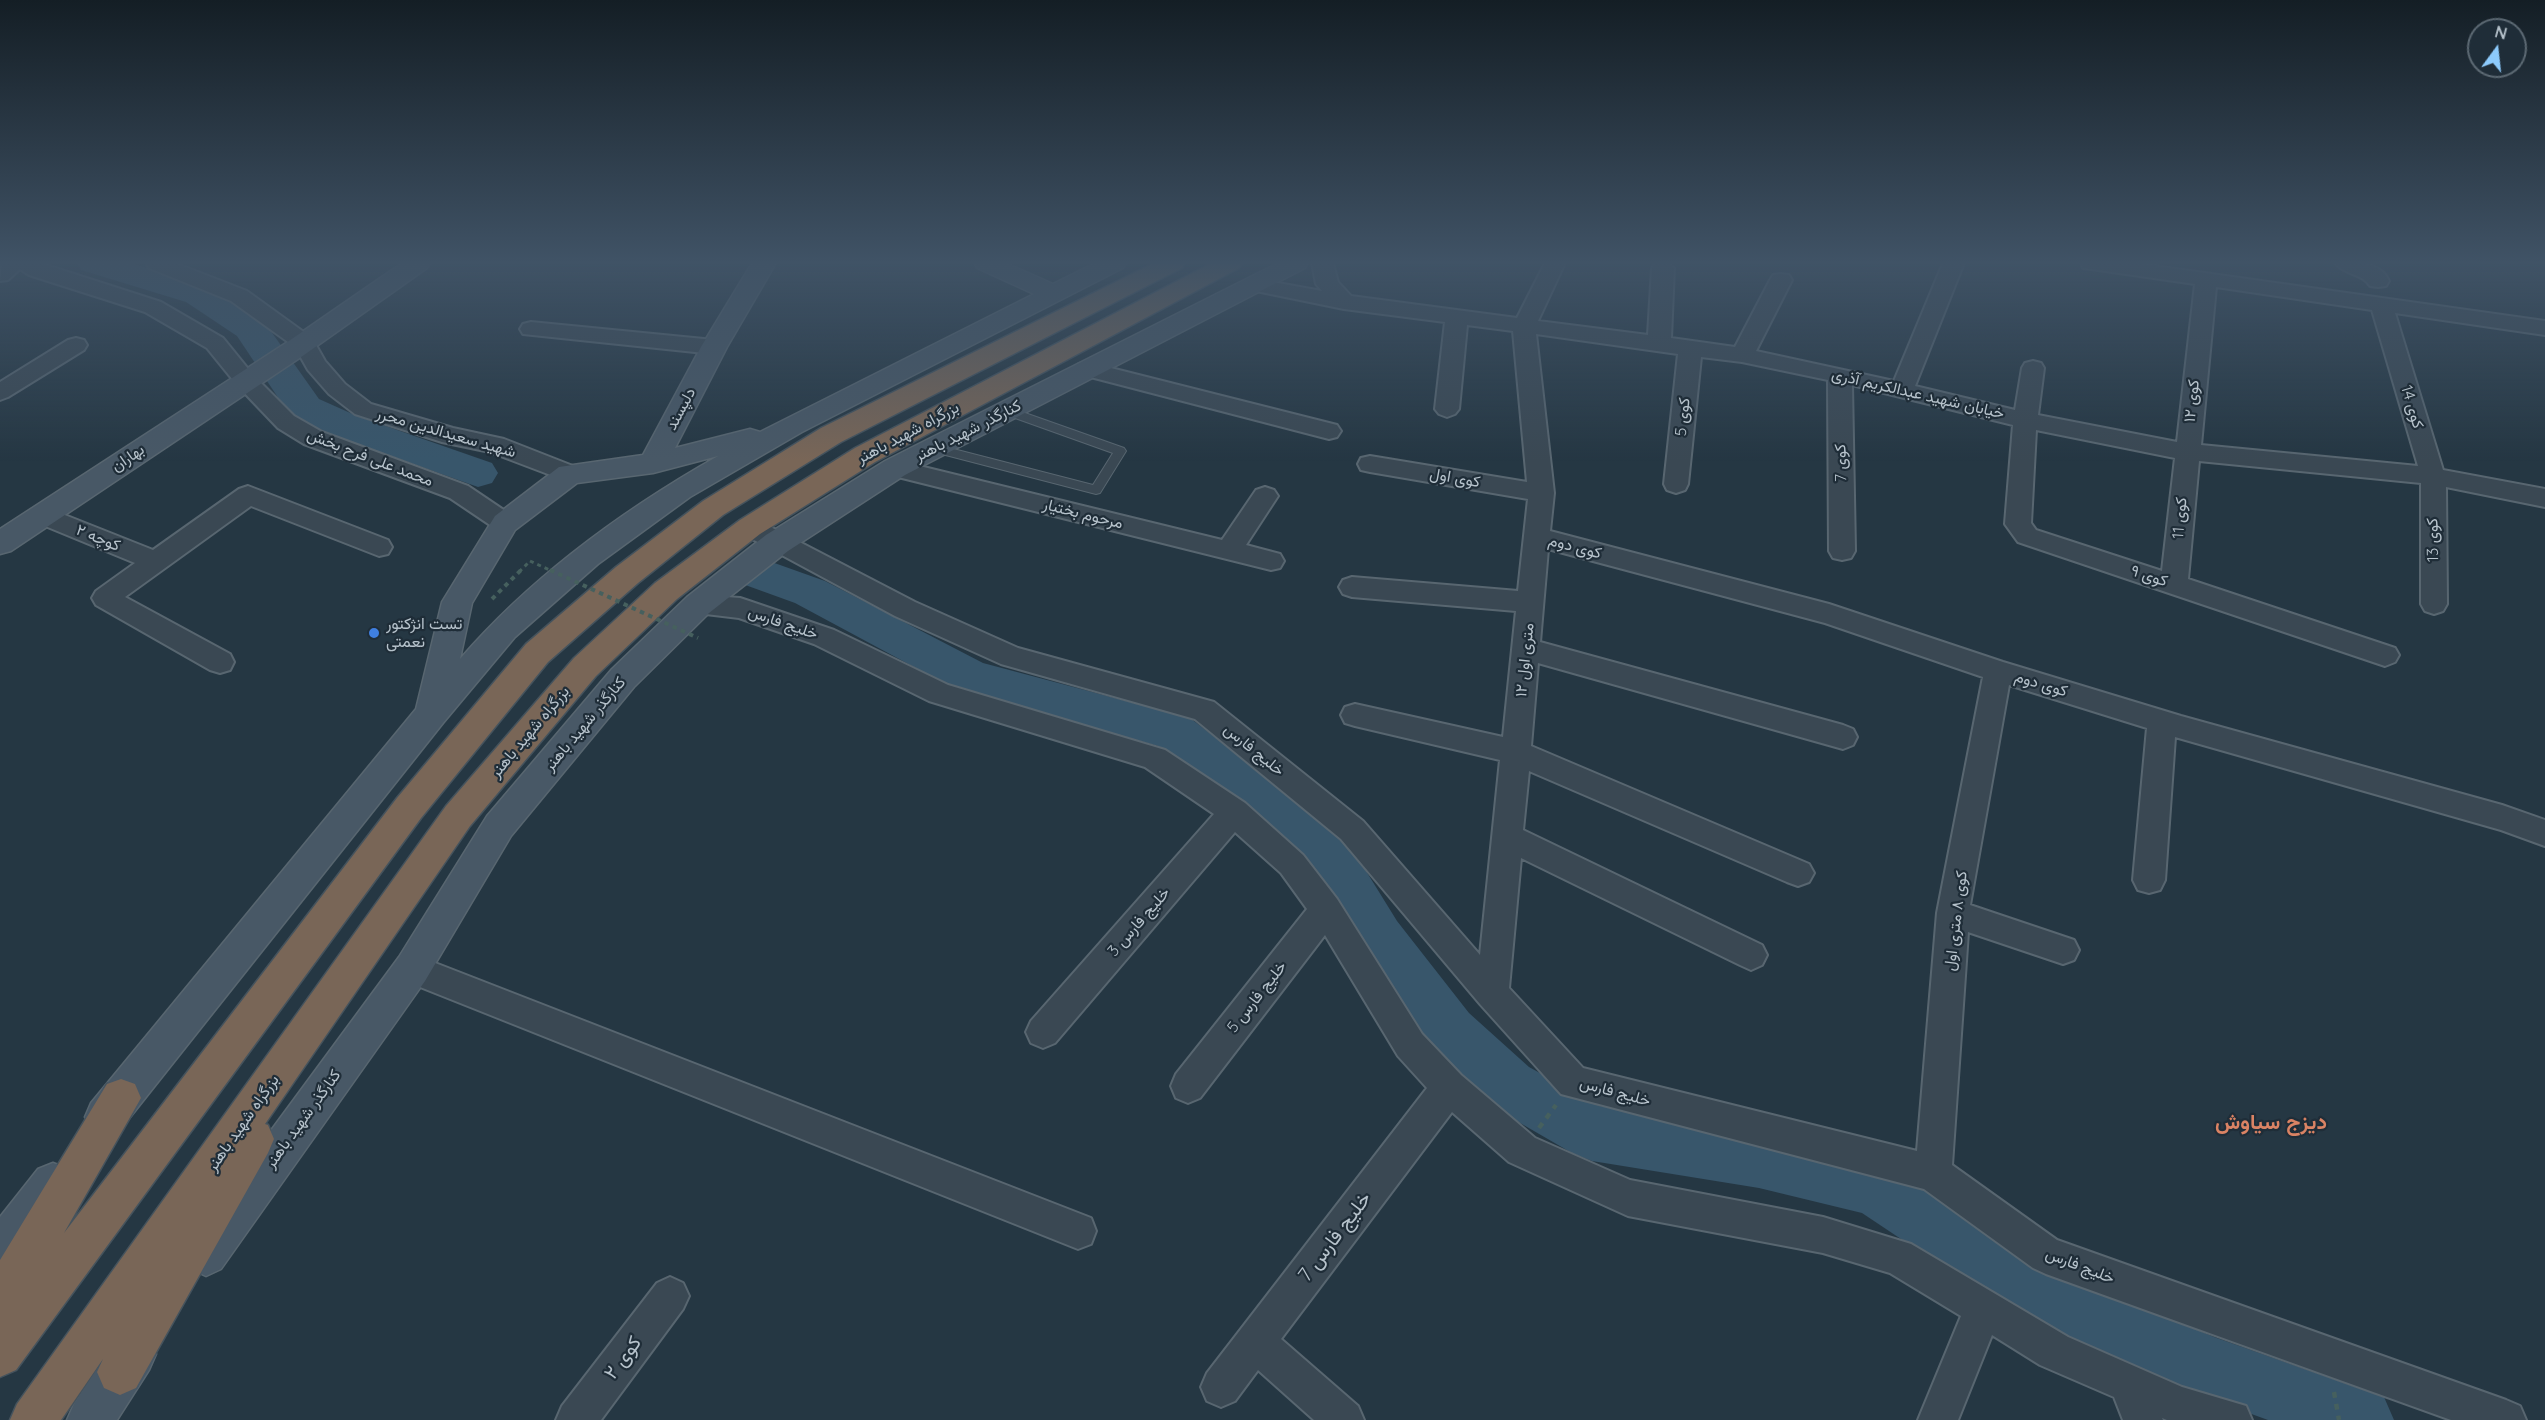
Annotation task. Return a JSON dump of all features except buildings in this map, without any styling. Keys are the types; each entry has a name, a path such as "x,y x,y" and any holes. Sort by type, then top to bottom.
{"highway":[{"name":"بزرگراه شهید باهنر","path":"0,1354 409,808 537,653 627,575 713,507 831,435 1042,329"},
{"name":"بزرگراه شهید باهنر","path":"33,1420 459,816 585,667 666,591 763,535 865,455 1104,329"},
{"path":"120,1372 357,962"},
{"path":"0,1301 121,1098"}],"main road":[{"path":"300,346 324,329"},
{"name":"دلپسند","path":"653,463 725,329"},
{"path":"0,1251 431,714 504,629 588,556 680,490 804,420 983,329"},
{"path":"1003,349 1020,329"},
{"name":"کنارگذر شهید باهنر","path":"90,1420 120,1372 412,969 499,826 623,678 698,621 763,535 1167,329"},
{"name":"بهاران","path":"0,543 300,346"},
{"path":"431,714 457,602 505,523 569,474 653,463 932,383"}],"street":[{"name":"محمد علی فرح بخش","path":"191,329 215,343 251,377 286,422 313,438 459,492 505,523"},
{"name":"شهید سعیدالدین محرر","path":"280,329 300,346 337,388 363,409 451,436 495,444 569,474"},
{"path":"543,329 714,347"},
{"path":"1448,409 1456,329"},
{"name":"۱۲ متری اول","path":"1492,993 1540,493 1524,329"},
{"name":"خیابان شهید عبدالکریم آذری","path":"1548,329 1690,350 1742,355 1840,375 1901,392 2025,420 2187,452 2433,476 2545,498"},
{"path":"1659,344 1660,329"},
{"path":"1742,355 1755,329"},
{"path":"1901,392 1927,329"},
{"name":"کوی ۱۲","path":"2187,452 2200,329"},
{"name":"کوی 14","path":"2389,329 2433,476"},
{"path":"0,392 76,345"},
{"name":"کوی 5","path":"1676,484 1690,350"},
{"name":"کوی ۹","path":"2033,368 2025,420 2018,524 2026,536 2385,655"},
{"path":"1087,369 1329,431"},
{"name":"کوی 7","path":"1840,375 1842,551"},
{"name":"کوی 11","path":"2174,584 2187,452"},
{"name":"کوی اول","path":"1370,464 1540,493"},
{"name":"مرحوم بختیار","path":"895,468 1271,561"},
{"name":"کوی 13","path":"2433,476 2434,604"},
{"path":"220,662 105,598 248,495 379,547"},
{"path":"1229,550 1265,496"},
{"name":"کوچه ۲","path":"42,515 155,561"},
{"name":"خلیج فارس","path":"763,535 905,609 1011,657 1204,710 1352,830 1492,993 1574,1082 1933,1173 2046,1255 2506,1420"},
{"name":"کوی دوم","path":"1537,537 1829,614 1998,671 2502,818 2545,833"},
{"path":"1352,587 1530,602"},
{"name":"خلیج فارس","path":"698,621 740,608 824,637 939,693 1155,758 1234,812 1292,864 1326,909 1410,1045 1449,1087 1522,1150 1628,1198 1823,1234 1898,1257 2054,1351 2181,1406 2232,1420"},
{"path":"1526,649 1843,737"},
{"name":"کوی ۸ متری اول","path":"1933,1173 1953,913 1998,671"},
{"path":"1355,715 1515,752 1798,873"},
{"path":"2149,880 2163,721"},
{"name":"خلیج فارس 3","path":"1043,1032 1234,812"},
{"path":"1507,837 1751,955"},
{"name":"خلیج فارس 5","path":"1188,1086 1326,909"},
{"path":"1953,913 2063,950"},
{"path":"412,969 1078,1231"},
{"name":"خلیج فارس 7","path":"1221,1387 1449,1087"},
{"name":"کوی ۲","path":"576,1420 670,1296"},
{"path":"1938,1420 1983,1309"},
{"path":"1255,1342 1344,1420"},
{"path":"2128,1383 2143,1420"}],"lane":[{"path":"934,448 1096,490 1120,451 1008,411"}],"path":[{"path":"490,601 530,561 698,621"},
{"path":"1522,1150 1574,1082"}],"waterway":[{"path":"251,329 305,408 343,425 478,473"},
{"path":"752,571 810,592 971,677 1173,731 1327,852 1378,937 1450,1031 1509,1086 1592,1133 1759,1159 1874,1186 2037,1293 2211,1368 2361,1420"}],"place":[{"name":"تست انژکتور نعمتی","path":"374,633"}],"district":[{"name":"دیزج سیاوش","path":"2271,1123"}]}
